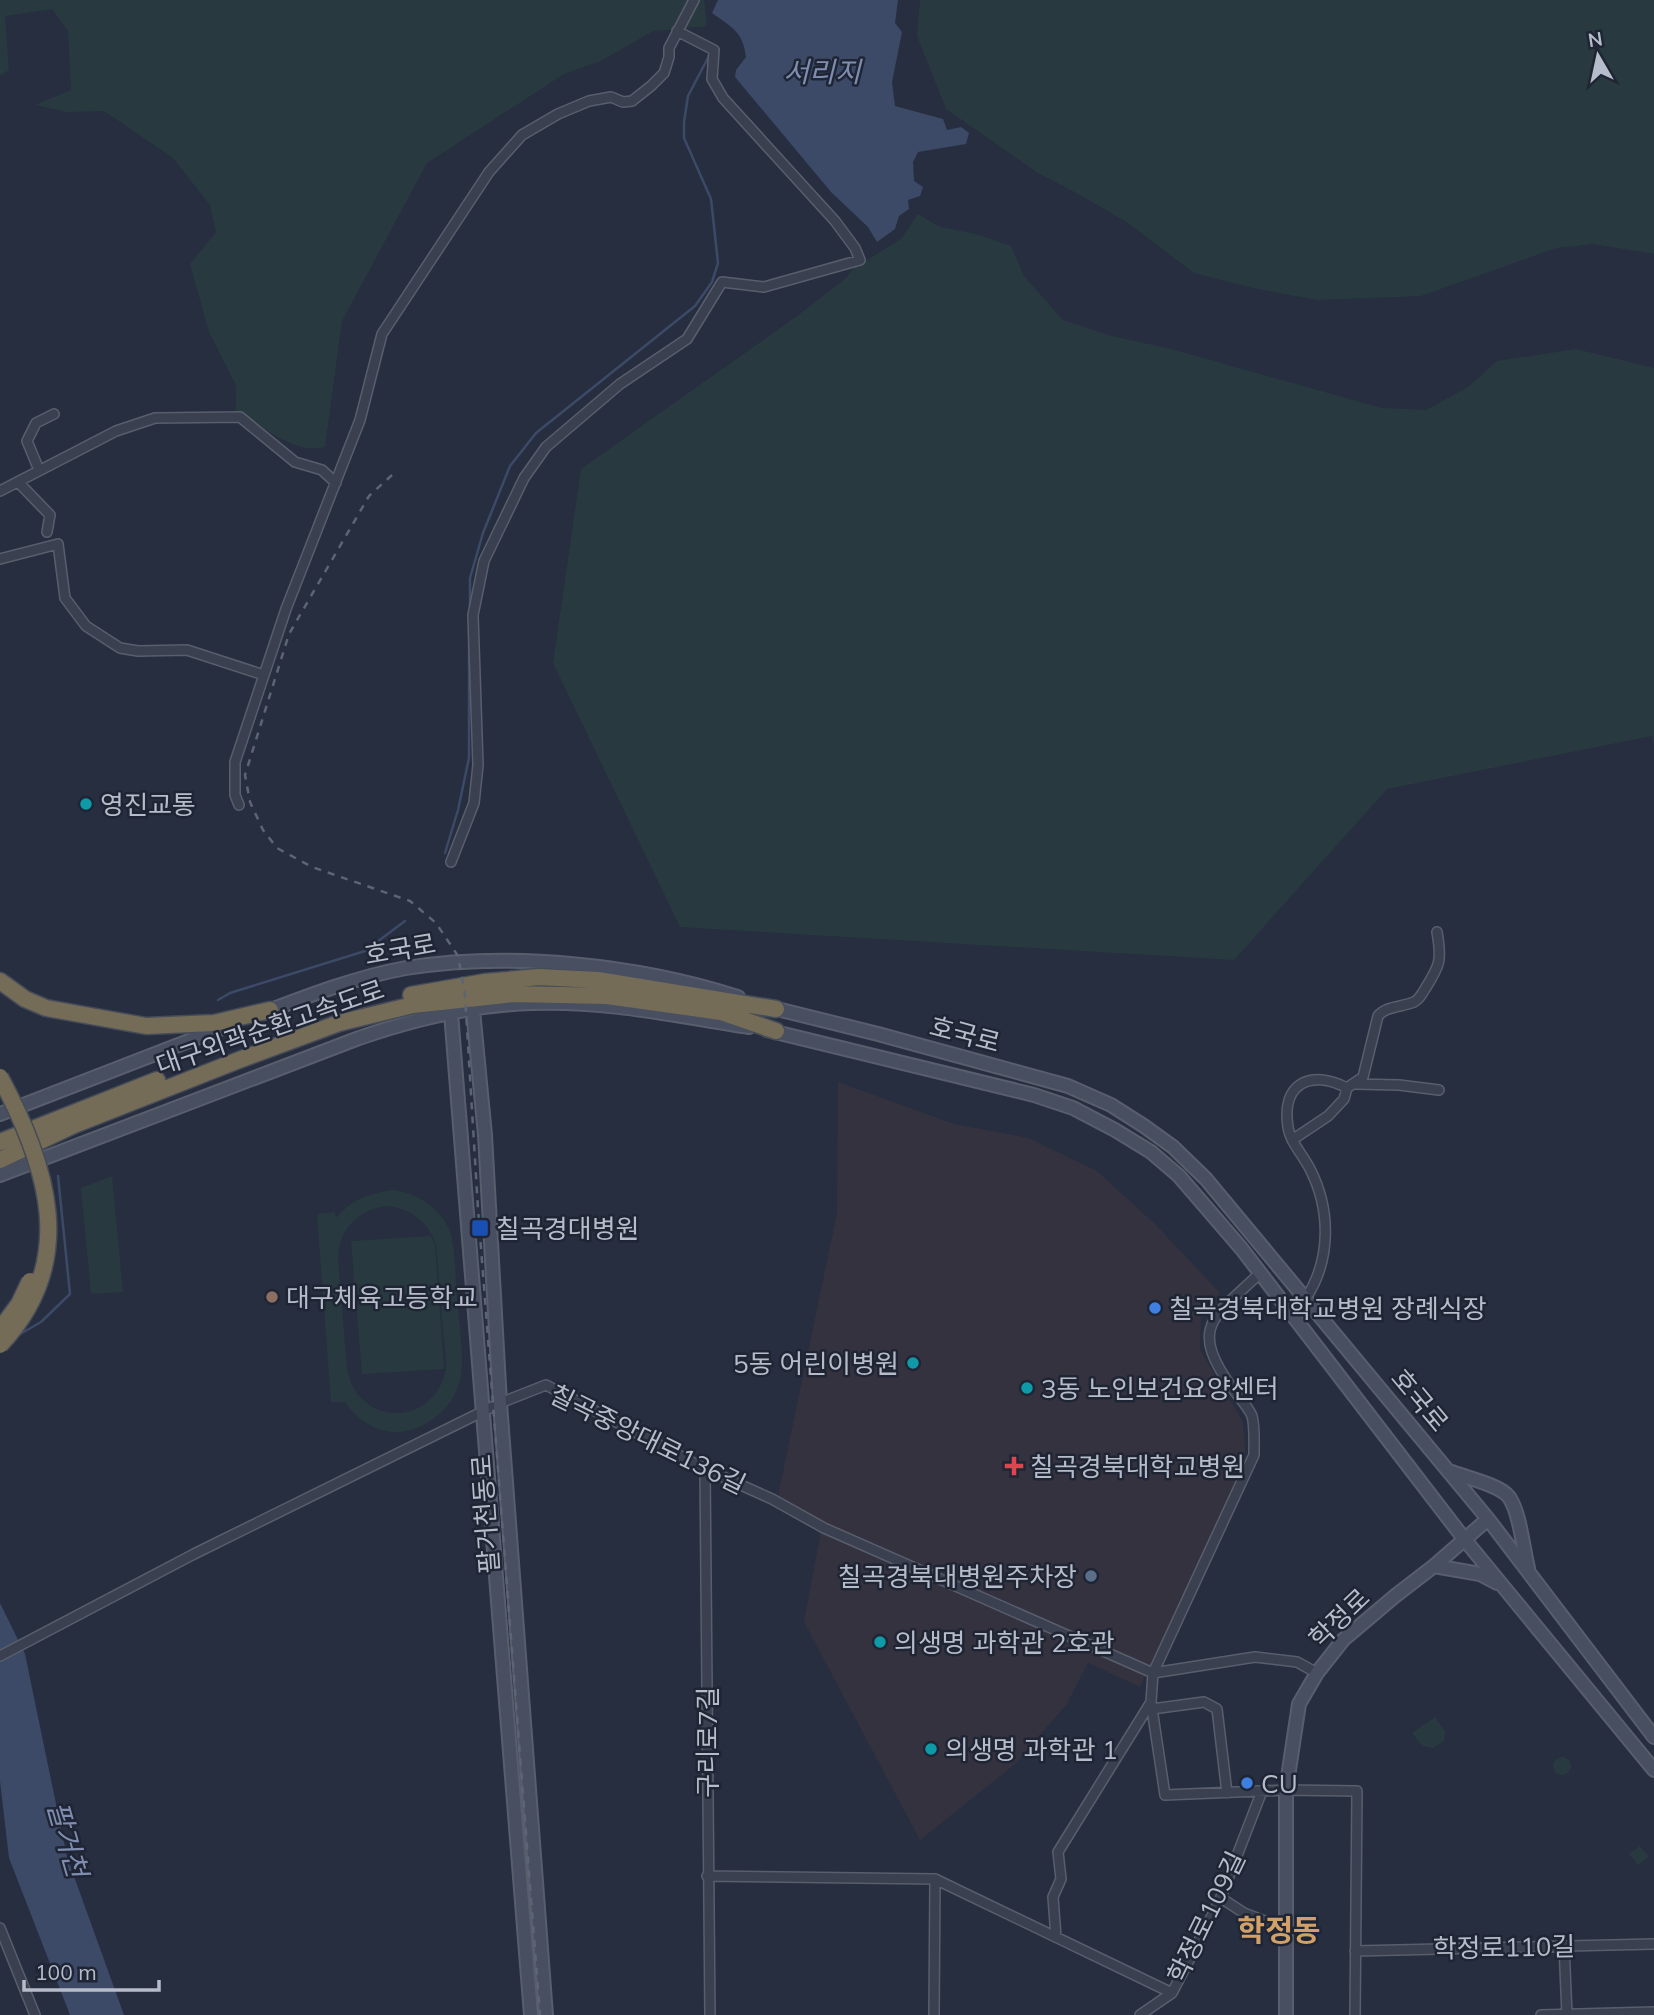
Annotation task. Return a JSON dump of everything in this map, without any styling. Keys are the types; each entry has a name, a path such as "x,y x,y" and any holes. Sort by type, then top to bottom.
{"highway":[{"name":"대구외곽순환고속도로","path":"6,1148 308,1023 386,1001 454,987 539,977 598,980 776,1009"},
{"path":"0,981 25,999 46,1009 146,1026 214,1023 270,1010"},
{"name":"대구외곽순환고속도로","path":"6,1148 74,1125 339,1023 412,1005 506,994 607,996 721,1012 776,1031"},
{"path":"0,1077 19,1115 43,1175 48,1231 46,1258 29,1309 0,1345"},
{"path":"0,1092 29,1150 35,1170 41,1219 37,1258 27,1289 0,1330"}],"main road":[{"name":"호국로","path":"0,1114 270,1010 370,976 405,968 491,960 607,970 699,985 776,1009 1068,1086 1111,1105 1173,1147 1206,1179 1488,1519 1654,1737"},
{"name":"호국로","path":"0,1175 389,1028 451,1013 530,1003 618,1006 776,1031 1034,1095 1073,1108 1151,1152 1179,1176 1241,1248 1465,1540 1654,1770"},
{"name":"팔거천동로","path":"473,1010 486,1157 500,1403 546,2015"},
{"name":"팔거천동로","path":"451,1013 531,2015"},
{"path":"1449,1471 1491,1485 1508,1496 1517,1518 1529,1572"},
{"name":"학정로","path":"1286,2015 1286,1790 1299,1704 1317,1673 1343,1640 1488,1519"},
{"path":"1434,1566 1480,1574 1493,1580 1510,1594"}],"street":[{"path":"239,805 235,795 235,762 286,609 360,420 382,334 489,172 522,135 558,114 596,99 611,97 622,102 632,100 643,92 664,73 669,48 694,0"},
{"path":"451,863 474,803 478,765 473,615 484,561 524,478 545,447 620,384 687,339 722,282 764,287 860,260 855,248 835,221 723,98 712,79 714,50 677,31"},
{"path":"39,470 27,441 36,423 54,414"},
{"path":"0,491 116,431 155,418 240,417 295,462 322,470 336,483"},
{"path":"18,482 50,515 47,532"},
{"path":"0,559 58,544 65,598 86,625 120,648 138,651 187,650 264,675"},
{"path":"1292,1140 1328,1116 1351,1086 1363,1077 1381,1011 1420,998 1441,962 1437,932"},
{"path":"1306,1298 1317,1281 1324,1259 1326,1239 1318,1189 1312,1171 1288,1129 1287,1103 1293,1090 1305,1082 1321,1079 1351,1086 1399,1085 1439,1090"},
{"path":"1260,1273 1216,1316 1209,1328 1209,1344 1216,1366 1252,1416 1254,1455 1153,1673 1151,1706 1165,1795 1286,1790 1357,1791 1355,2015"},
{"name":"칠곡중앙대로136길","path":"0,1656 194,1554 500,1403 546,1385 824,1528 1153,1673"},
{"name":"구리로7길","path":"705,1469 710,2015"},
{"path":"1153,1673 1255,1657 1297,1662 1317,1673"},
{"path":"1151,1706 1204,1702 1217,1709 1227,1793"},
{"path":"1056,1937 1053,1897 1061,1879 1058,1853 1151,1706"},
{"name":"학정로109길","path":"935,1879 1172,1993 1221,1898 1262,1791"},
{"path":"708,1875 935,1879 934,2015"},
{"path":"1221,1898 1244,1913 1286,1929"},
{"path":"0,1928 35,2015"},
{"name":"학정로110길","path":"1355,1951 1654,1944"},
{"path":"1564,1945 1567,2015"},
{"path":"1139,2015 1172,1993"},
{"path":"1541,2015 1654,2012"}],"shaded area":[{"path":"0,0 704,0 707,26 653,31 601,61 564,74 427,163 342,321 325,447 313,448 290,443 236,410 236,385 209,332 190,264 216,232 210,205 173,158 104,111 67,112 35,105 71,90 68,31 52,9 5,16 9,70 0,76"},
{"path":"920,0 1654,0 1654,254 1593,244 1556,248 1421,296 1317,300 1194,273 1128,223 1038,173 946,109 917,36"},
{"path":"918,214 940,227 976,234 1011,246 1024,276 1063,320 1111,336 1167,348 1382,408 1426,410 1468,387 1497,361 1576,349 1654,368 1654,744 1652,736 1387,789 1234,960 680,927 553,663 581,469 797,316 845,279 854,268 901,239"},
{"name":"칠곡경북대학교병원","path":"838,1082 954,1124 1028,1138 1097,1171 1155,1224 1220,1293 1201,1317 1200,1350 1243,1422 1246,1461 1140,1687 1088,1663 1066,1705 1015,1764 920,1840 804,1622 820,1536 818,1529 777,1501 837,1213"},
{"path":"112,1176 123,1292 91,1294 81,1188"},
{"path":"394,1190 420,1198 440,1215 450,1231 462,1347 459,1386 448,1405 431,1421 399,1432 368,1424 345,1402 331,1402 317,1214 335,1212 336,1218 355,1202","holes":["394,1207 417,1217 428,1229 436,1245 446,1364 445,1374 437,1392 424,1404 409,1411 393,1413 364,1401 353,1387 347,1368 338,1258 342,1238 352,1223 376,1208"]},
{"path":"431,1236 435,1245 444,1369 362,1374 351,1241"},
{"path":"1435,1717 1445,1731 1444,1741 1433,1748 1422,1746 1412,1733"},
{"path":"1562,1757 1568,1760 1571,1766 1568,1772 1562,1775 1556,1772 1553,1766 1556,1760"},
{"path":"1640,1846 1649,1857 1638,1865 1629,1854"}],"water":[{"name":"서리지","path":"718,0 898,0 895,23 902,32 892,82 895,106 943,119 947,130 961,127 969,133 966,144 918,152 913,162 914,181 923,187 920,196 908,200 909,209 899,216 895,229 877,242 868,227 831,192 735,77 736,70 746,57 739,35 712,13"},
{"path":"0,1603 25,1654 67,1857 124,2015 70,2015 9,1858 0,1781"}],"waterway":[{"path":"470,612 470,578 483,533 510,466 536,433 695,306 712,282 718,263 711,199 684,138 688,96 710,54"},
{"path":"445,853 469,758 469,633"},
{"path":"218,1000 230,993 365,951 405,921"},
{"path":"15,1337 41,1322 70,1294 58,1176"}],"railway":[{"path":"392,475 369,496 289,634 245,775 250,802 263,830 277,848 312,867 410,901 436,923 458,956 465,995 478,1209 540,2015"}],"place":[{"name":"영진교통","path":"86,804"},
{"name":"칠곡경대병원","path":"480,1228"},
{"name":"대구체육고등학교","path":"272,1297"},
{"name":"칠곡경북대학교병원 장례식장","path":"1155,1308"},
{"name":"5동 어린이병원","path":"913,1363"},
{"name":"3동 노인보건요양센터","path":"1027,1388"},
{"name":"칠곡경북대학교병원","path":"1014,1466"},
{"name":"칠곡경북대병원주차장","path":"1091,1576"},
{"name":"의생명 과학관 2호관","path":"880,1642"},
{"name":"의생명 과학관 1","path":"931,1749"},
{"name":"CU","path":"1247,1783"}],"district":[{"name":"학정동","path":"1279,1930"}],"water label":[{"name":"팔거천","path":"68,1839"}]}
